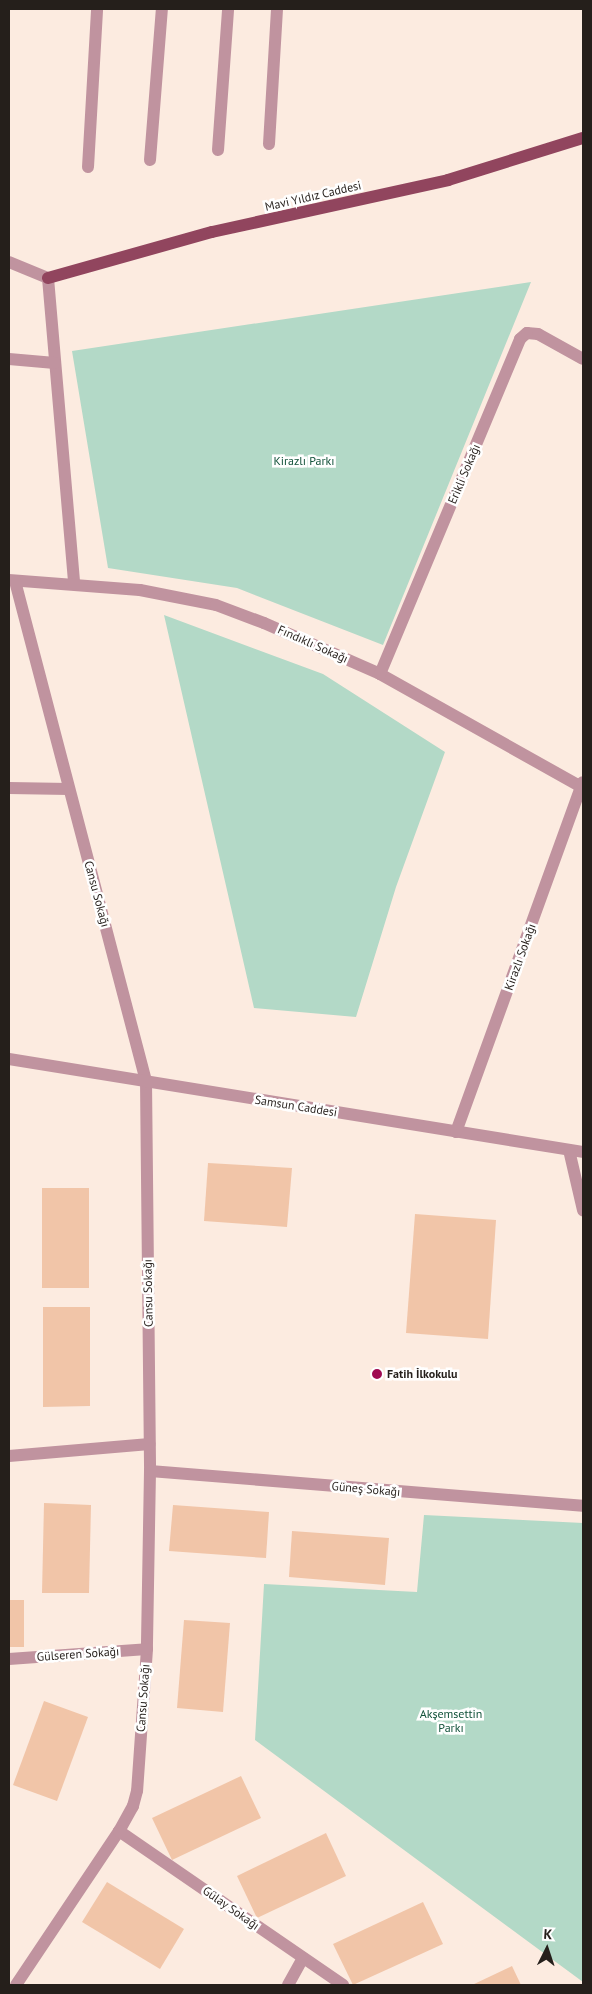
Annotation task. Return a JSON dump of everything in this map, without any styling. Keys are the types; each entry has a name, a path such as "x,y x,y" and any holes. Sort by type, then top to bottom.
{"main road":[{"name":"Mavi Yıldız Caddesi","path":"48,278 212,232 448,180 583,138"}],"street":[{"path":"88,167 97,9"},
{"path":"150,160 162,9"},
{"path":"218,150 228,9"},
{"path":"269,144 276,9"},
{"path":"9,262 48,278 74,584"},
{"name":"Erikli Sokağı","path":"380,674 520,339 527,333 538,334 583,359"},
{"path":"9,358 55,363"},
{"name":"Fındıklı Sokağı","path":"12,581 140,590 216,605 264,623 380,674 583,786"},
{"name":"Cansu Sokağı","path":"12,581 146,1081 150,1471 147,1649 137,1791 133,1806 119,1831 16,1985"},
{"name":"Kirazlı Sokağı","path":"456,1132 583,786"},
{"path":"9,788 69,789"},
{"name":"Samsun Caddesi","path":"9,1059 583,1152"},
{"path":"569,1150 583,1210"},
{"path":"9,1456 149,1444"},
{"name":"Güneş Sokağı","path":"150,1471 583,1506"},
{"name":"Gülseren Sokağı","path":"9,1659 147,1649"},
{"name":"Gülay Sokağı","path":"119,1831 343,1985"},
{"path":"288,1985 303,1958"}],"green space":[{"name":"Kirazlı Parkı","path":"531,282 383,645 237,588 108,568 72,351"},
{"path":"164,615 323,674 445,752 396,887 356,1017 254,1008"},
{"name":"Akşemsettin Parkı","path":"424,1515 583,1523 583,1982 255,1740 264,1584 417,1592"}],"building":[{"path":"208,1163 292,1168 287,1227 204,1221"},
{"path":"42,1188 89,1188 89,1288 42,1288"},
{"path":"415,1214 496,1220 488,1339 406,1333"},
{"path":"43,1307 90,1307 90,1406 43,1407"},
{"path":"44,1503 91,1505 89,1593 42,1593"},
{"path":"173,1505 269,1512 266,1558 169,1551"},
{"path":"292,1531 389,1538 385,1585 289,1577"},
{"path":"9,1600 24,1600 24,1647 9,1647"},
{"path":"184,1620 230,1623 223,1712 177,1708"},
{"path":"44,1701 88,1717 57,1801 13,1785"},
{"path":"241,1776 261,1818 172,1860 152,1818"},
{"path":"326,1833 346,1876 257,1918 237,1876"},
{"path":"107,1882 184,1929 160,1969 82,1922"},
{"path":"423,1902 443,1944 353,1985 333,1944"},
{"path":"512,1966 521,1985 472,1985"}],"place":[{"name":"Fatih İlkokulu","path":"377,1374"}]}
